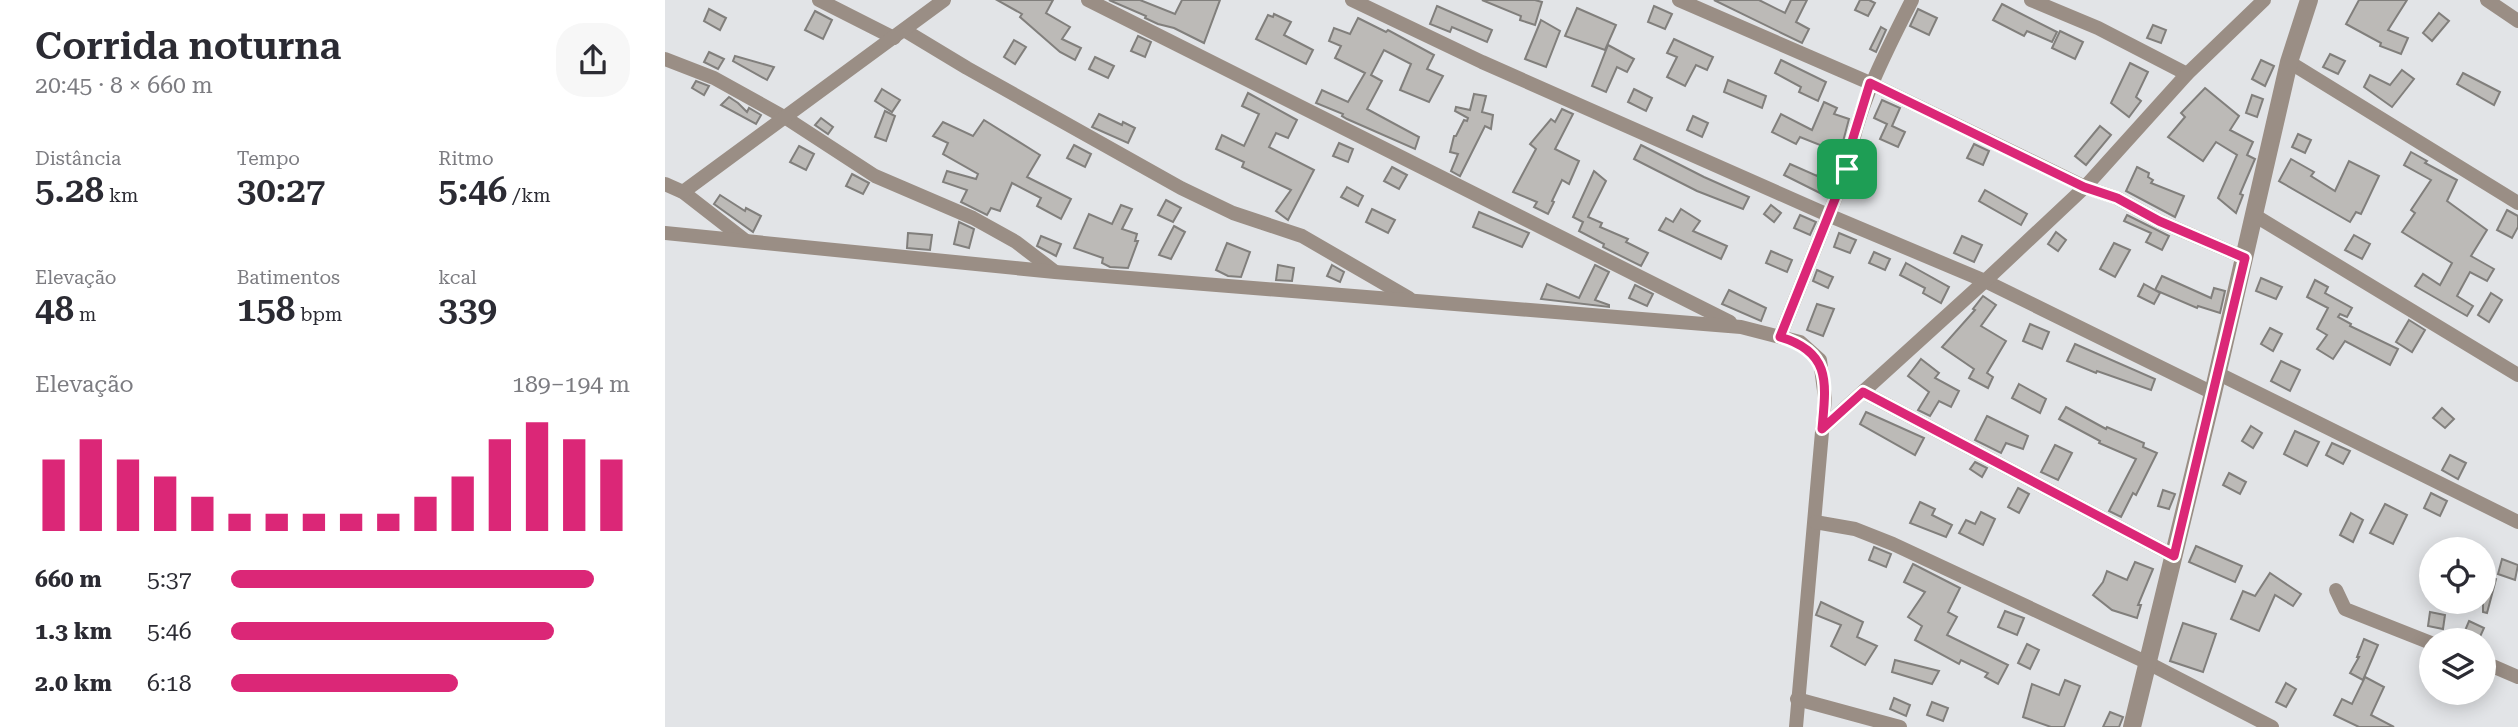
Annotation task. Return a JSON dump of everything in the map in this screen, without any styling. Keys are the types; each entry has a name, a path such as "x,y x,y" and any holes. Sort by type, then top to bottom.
{"street":[{"path":"819,0 899,34 979,75 1181,188 1233,213 1302,236 1413,300"},
{"path":"683,192 944,0"},
{"path":"1088,0 1741,327"},
{"path":"1352,0 1482,62 1828,215 1985,281 2213,393"},
{"path":"1679,0 1870,83 2084,187 2117,198 2159,221 2245,258"},
{"path":"1780,337 1847,169 1849,151 1870,83 1912,0"},
{"path":"2031,0 2098,28 2187,74"},
{"path":"1822,429 2084,187 2187,74 2264,0"},
{"path":"2132,727 2245,258 2289,62 2309,0"},
{"path":"2487,0 2518,21"},
{"path":"665,59 714,78 786,118 875,176 973,218 1016,242 1055,272"},
{"path":"2289,62 2518,204"},
{"path":"665,184 683,192 747,242"},
{"path":"2254,215 2518,375"},
{"path":"665,233 1055,272 1741,327 1800,342 1820,360 1825,398 1795,727"},
{"path":"2217,373 2518,522"},
{"path":"1863,392 2174,556"},
{"path":"1815,523 1855,529 1893,544 2148,663 2272,727"},
{"path":"2336,590 2345,609 2419,638"},
{"path":"2496,668 2518,677"},
{"path":"1797,699 1899,727"}],"building":[{"path":"997,0 1053,0 1046,13 1070,27 1062,39 1081,48 1075,60 1060,52 1020,17 1022,14"},
{"path":"1109,0 1140,0 1175,14 1182,0 1220,0 1204,43"},
{"path":"1482,0 1542,2 1535,25 1520,20 1521,16"},
{"path":"1714,0 1759,0 1785,13 1791,0 1807,0 1796,22 1809,29 1802,43"},
{"path":"1860,0 1875,3 1868,16 1855,10"},
{"path":"2359,0 2407,0 2388,30 2408,38 2401,54 2380,46 2381,43 2346,24"},
{"path":"2002,4 2057,32 2052,42 2027,31 2024,36 1993,20"},
{"path":"1437,6 1492,30 1487,42 1452,27 1450,32 1430,24"},
{"path":"1654,6 1672,14 1665,29 1648,22"},
{"path":"1577,8 1616,25 1605,50 1565,36"},
{"path":"709,9 726,18 720,30 704,21"},
{"path":"1918,9 1937,18 1929,35 1910,26"},
{"path":"815,11 832,20 823,39 805,30"},
{"path":"2439,13 2449,21 2432,41 2423,33"},
{"path":"1274,14 1291,22 1284,35 1313,50 1306,64 1256,39 1268,15 1273,17"},
{"path":"1358,18 1386,32 1388,30 1434,55 1427,69 1443,76 1429,102 1400,90 1411,64 1384,50 1371,75 1382,81 1367,109 1419,137 1415,149 1316,103 1322,90 1348,102 1365,73 1335,58 1341,46 1329,41 1334,28 1350,34"},
{"path":"1541,20 1560,31 1546,67 1525,59"},
{"path":"2153,25 2166,30 2161,43 2147,38"},
{"path":"1881,27 1886,30 1876,52 1870,49"},
{"path":"2060,31 2083,42 2075,59 2052,48"},
{"path":"1138,36 1151,42 1145,57 1131,51"},
{"path":"1674,39 1713,57 1707,70 1696,65 1685,86 1667,77 1677,57 1667,53"},
{"path":"1014,40 1026,47 1015,64 1004,57"},
{"path":"1608,45 1634,59 1627,72 1617,67 1606,92 1592,86"},
{"path":"709,52 724,59 718,69 704,62"},
{"path":"2330,54 2345,61 2338,74 2323,67"},
{"path":"735,56 774,67 767,80 733,61"},
{"path":"1095,57 1114,66 1108,78 1089,69"},
{"path":"1781,60 1826,82 1818,101 1799,92 1801,87 1775,73"},
{"path":"2261,60 2274,66 2265,86 2252,79"},
{"path":"2130,63 2148,72 2136,97 2141,101 2129,117 2111,103"},
{"path":"2402,70 2414,79 2392,107 2364,87 2370,75 2390,85"},
{"path":"2463,73 2500,92 2494,105 2457,84"},
{"path":"1728,80 1766,96 1762,108 1724,92"},
{"path":"696,81 709,86 704,95 692,88"},
{"path":"2205,88 2239,116 2230,130 2253,142 2247,155 2255,159 2240,194 2243,195 2236,213 2218,198 2237,155 2216,142 2203,161 2168,137 2185,117 2181,113"},
{"path":"882,89 900,100 892,112 875,101"},
{"path":"1634,89 1652,98 1646,111 1628,102"},
{"path":"1248,93 1297,120 1288,138 1276,133 1269,147 1314,170 1288,220 1276,211 1291,190 1242,167 1244,162 1216,149 1222,135 1244,146 1259,114 1242,106"},
{"path":"1474,94 1486,96 1482,112 1493,115 1491,129 1485,126 1460,176 1451,171 1458,154 1450,152 1454,136 1468,118 1455,111 1456,107 1470,110"},
{"path":"2252,95 2263,99 2257,117 2246,113"},
{"path":"729,97 747,112 749,108 761,115 756,124 721,105"},
{"path":"1882,100 1900,108 1892,126 1905,132 1898,147 1880,139 1887,124 1874,118"},
{"path":"1824,102 1837,108 1834,114 1849,119 1840,153 1800,137 1796,144 1772,132 1781,114 1812,130"},
{"path":"1562,109 1573,114 1555,149 1579,161 1569,184 1562,180 1548,214 1534,207 1537,202 1513,192 1536,149 1530,144 1551,119 1555,122"},
{"path":"885,111 895,116 886,141 875,137"},
{"path":"1099,114 1135,128 1128,143 1092,127"},
{"path":"1693,116 1708,123 1702,137 1687,130"},
{"path":"821,118 833,127 828,134 815,125"},
{"path":"984,120 1040,155 1027,177 1071,199 1061,219 1037,206 1041,198 1012,183 1000,211 991,208 987,215 961,202 967,190 943,182 947,171 976,179 978,174 943,154 948,143 933,136 943,122 973,136"},
{"path":"2100,126 2111,135 2086,165 2075,156"},
{"path":"2298,134 2311,140 2305,153 2292,147"},
{"path":"1339,143 1353,149 1348,162 1333,156"},
{"path":"1974,144 1989,151 1983,165 1967,158"},
{"path":"1074,145 1091,154 1085,167 1067,158"},
{"path":"1641,145 1749,197 1743,209 1697,191 1634,159"},
{"path":"799,146 814,154 806,170 790,162"},
{"path":"2411,152 2427,161 2425,163 2457,180 2447,201 2487,230 2471,256 2494,269 2487,281 2470,272 2457,296 2473,306 2467,316 2415,286 2423,274 2440,285 2452,263 2402,232 2415,213 2411,210 2431,180 2404,165"},
{"path":"2291,159 2314,172 2311,176 2335,191 2349,161 2379,176 2361,214 2356,212 2350,222 2279,181"},
{"path":"1790,164 1817,176 1819,171 1833,177 1826,196 1784,175"},
{"path":"1392,167 1407,175 1399,189 1384,181"},
{"path":"2137,167 2149,173 2148,177 2153,180 2151,183 2184,196 2175,217 2126,191"},
{"path":"1594,171 1606,181 1588,217 1602,223 1600,227 1628,239 1626,242 1648,253 1641,266 1603,247 1604,244 1579,231 1583,222 1573,217"},
{"path":"852,174 869,183 863,194 846,186"},
{"path":"1347,187 1363,196 1358,206 1341,197"},
{"path":"1985,190 2027,214 2021,225 1979,201"},
{"path":"720,195 745,211 746,208 761,216 753,232 714,204"},
{"path":"1166,200 1181,208 1173,222 1158,215"},
{"path":"1121,205 1132,209 1122,229 1137,234 1135,241 1138,241 1128,268 1110,267 1102,263 1103,258 1074,248 1089,214 1112,224"},
{"path":"1771,205 1781,213 1774,222 1764,214"},
{"path":"1372,209 1395,220 1388,233 1366,222"},
{"path":"1681,209 1700,221 1693,231 1727,246 1721,259 1659,230 1666,218 1673,222"},
{"path":"2507,210 2518,216 2518,227 2512,238 2497,230"},
{"path":"1479,212 1529,233 1522,247 1473,227"},
{"path":"1800,215 1816,222 1810,235 1794,228"},
{"path":"2127,215 2169,236 2162,250 2146,242 2151,233 2124,221"},
{"path":"959,222 974,229 969,248 954,244"},
{"path":"1174,226 1185,232 1171,259 1159,255"},
{"path":"2056,232 2066,240 2058,251 2048,244"},
{"path":"908,233 932,235 930,250 907,248"},
{"path":"1839,233 1856,240 1850,253 1834,247"},
{"path":"2354,235 2370,244 2362,259 2345,250"},
{"path":"1041,236 1061,244 1056,256 1037,246"},
{"path":"1962,236 1982,245 1974,262 1954,253"},
{"path":"1227,243 1250,252 1241,277 1228,276 1216,270"},
{"path":"2114,243 2130,250 2115,277 2100,269"},
{"path":"1771,251 1792,260 1787,272 1766,263"},
{"path":"1874,252 1890,259 1885,270 1869,263"},
{"path":"1906,263 1949,287 1941,303 1923,293 1925,288 1900,275"},
{"path":"1278,265 1294,268 1292,281 1276,280"},
{"path":"1332,265 1344,272 1340,282 1327,276"},
{"path":"1595,265 1609,272 1595,300 1609,307 1541,299 1547,284 1579,298"},
{"path":"1817,270 1833,277 1828,288 1813,281"},
{"path":"2162,276 2211,298 2214,288 2225,291 2220,313 2198,306 2197,308 2155,290"},
{"path":"2261,278 2282,287 2276,299 2256,291"},
{"path":"2315,280 2328,287 2325,293 2352,308 2347,317 2340,314 2338,317 2351,324 2350,326 2398,349 2390,365 2345,341 2333,359 2317,349 2327,335 2317,329 2328,308 2307,297"},
{"path":"2144,284 2160,293 2154,304 2138,296"},
{"path":"1635,285 1653,294 1647,306 1629,298"},
{"path":"1729,290 1766,308 1761,321 1722,304"},
{"path":"2491,293 2502,300 2489,322 2478,315"},
{"path":"1983,296 1996,305 1981,326 2006,341 1987,373 1993,377 1988,388 1969,378 1974,369 1942,347 1975,310 1973,309"},
{"path":"1817,304 1834,309 1823,336 1807,330"},
{"path":"2409,320 2425,330 2412,352 2396,342"},
{"path":"2030,324 2049,332 2042,349 2023,341"},
{"path":"2270,328 2282,334 2273,351 2261,344"},
{"path":"2075,344 2155,379 2151,390 2067,361"},
{"path":"1921,359 1939,373 1935,378 1959,391 1951,407 1939,401 1930,416 1918,410 1929,392 1908,376"},
{"path":"2281,361 2300,370 2290,391 2271,381"},
{"path":"2019,384 2046,399 2040,413 2012,398"},
{"path":"2066,407 2106,429 2107,427 2144,443 2143,447 2157,453 2136,495 2133,493 2121,517 2109,511 2136,459 2099,443 2100,441 2059,419"},
{"path":"2442,408 2454,419 2445,428 2433,418"},
{"path":"1866,412 1924,438 1915,455 1860,424"},
{"path":"1987,416 2028,436 2023,449 2006,443 2001,453 1975,440"},
{"path":"2251,426 2262,433 2253,448 2242,441"},
{"path":"2295,431 2319,442 2307,466 2284,454"},
{"path":"2332,443 2350,451 2343,464 2326,455"},
{"path":"2055,445 2072,453 2058,480 2041,472"},
{"path":"2450,455 2466,463 2458,479 2442,470"},
{"path":"1975,462 1987,468 1982,477 1970,469"},
{"path":"2229,473 2246,482 2240,494 2223,485"},
{"path":"2018,488 2029,494 2019,513 2008,507"},
{"path":"2163,490 2175,494 2169,509 2158,506"},
{"path":"2431,493 2447,501 2440,516 2424,508"},
{"path":"1920,502 1935,509 1932,515 1952,525 1946,537 1910,523"},
{"path":"2385,504 2407,515 2393,544 2370,533"},
{"path":"1981,512 1995,519 1983,545 1959,533 1966,520 1975,524"},
{"path":"2351,513 2363,520 2353,542 2340,535"},
{"path":"2196,546 2242,566 2235,582 2189,562"},
{"path":"1874,547 1891,554 1886,567 1869,560"},
{"path":"2502,559 2518,565 2515,580 2498,574"},
{"path":"2135,562 2153,569 2138,605 2141,605 2137,618 2112,610 2093,595 2107,571 2127,580"},
{"path":"1913,564 1960,588 1948,612 1957,617 1947,635 2008,665 1998,684 1985,677 1988,673 1961,660 1959,664 1915,640 1922,626 1908,617 1925,592 1904,582"},
{"path":"2270,573 2301,594 2293,606 2275,595 2259,631 2231,619 2243,591 2255,596"},
{"path":"1821,602 1863,622 1857,637 1877,646 1865,665 1831,646 1841,625 1816,615"},
{"path":"2005,611 2024,618 2017,635 1998,627"},
{"path":"2430,614 2445,615 2443,628 2428,626"},
{"path":"2469,621 2484,628 2466,628"},
{"path":"2183,623 2216,634 2203,672 2170,661"},
{"path":"2364,639 2378,645 2363,680 2350,673 2359,657"},
{"path":"2027,644 2039,650 2030,669 2018,663"},
{"path":"1895,660 1939,671 1932,684 1892,672"},
{"path":"2365,677 2384,687 2371,715 2394,727 2359,727 2334,715 2342,699 2352,704"},
{"path":"2065,680 2080,686 2064,727 2051,727 2023,717 2032,684 2059,695"},
{"path":"2286,683 2296,689 2286,707 2276,702"},
{"path":"1894,698 1910,705 1906,716 1890,709"},
{"path":"1932,702 1948,708 1943,721 1927,715"},
{"path":"2110,712 2123,717 2119,727 2103,727"}],"route":[{"path":"1870,83 2084,187 2117,198 2159,221 2245,258 2174,556 1863,392 1822,429 1825,398 1820,360 1800,342 1780,337 1847,169 1849,151 1870,83"}]}
